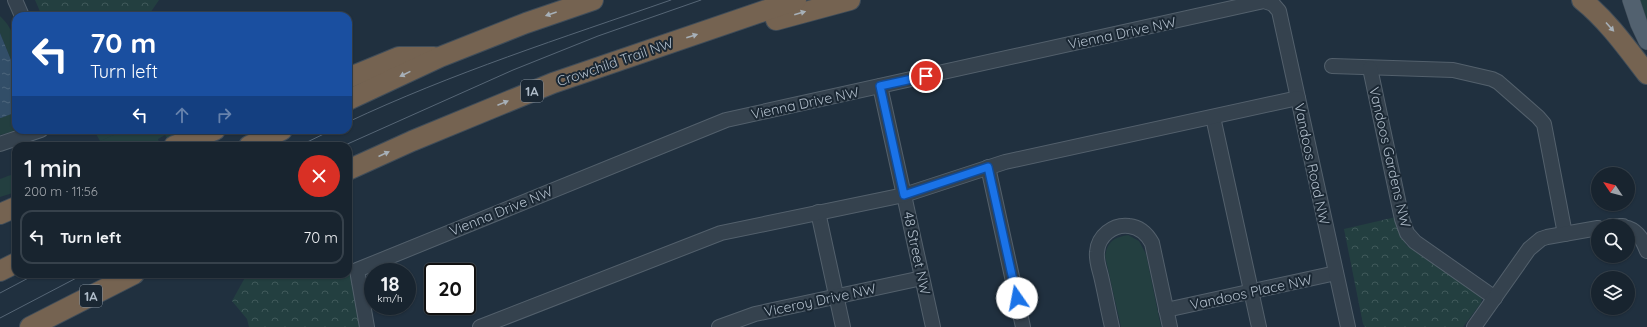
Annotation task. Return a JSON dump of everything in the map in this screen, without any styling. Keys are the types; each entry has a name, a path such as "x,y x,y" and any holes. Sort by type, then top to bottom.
{"highway":[{"path":"352,98 440,56 526,22 593,0"},
{"name":"Crowchild Trail NW","path":"352,168 412,141 553,83 721,27 796,0"},
{"path":"721,27 753,27 850,0"},
{"path":"1582,0 1597,13 1618,36 1647,74"},
{"path":"352,76 399,57 440,56"},
{"path":"184,142 205,134"},
{"path":"257,142 274,134"},
{"path":"0,271 12,265"},
{"name":"1A","path":"30,327 126,278"}],"main road":[{"path":"1631,0 1639,24 1647,41"}],"street":[{"path":"15,0 20,12"},
{"name":"Vienna Drive NW","path":"367,327 357,270 726,120 1264,1 1273,4"},
{"name":"Vandoos Road NW","path":"1273,4 1279,11 1348,327"},
{"name":"Vandoos Gardens NW","path":"1332,66 1453,70 1498,82 1544,124 1564,234"},
{"name":"Vandoos Gardens NW","path":"1370,68 1402,219 1407,234 1415,242 1495,298"},
{"name":"48 Street NW","path":"880,86 933,327"},
{"path":"480,327 721,233 904,195 988,167 1298,98"},
{"path":"1213,117 1259,327"},
{"path":"0,144 29,134"},
{"path":"988,167 1023,327"},
{"path":"818,212 843,327"},
{"path":"1112,327 1096,251 1101,238 1106,233 1119,226 1140,229 1150,239 1170,327"},
{"path":"1474,327 1529,249 1547,237 1591,229"},
{"path":"1635,231 1640,236 1647,251"},
{"name":"Vandoos Place NW","path":"1166,310 1336,274"},
{"name":"Viceroy Drive NW","path":"719,327 755,314 922,278"}],"green space":[{"path":"35,0 159,0 151,12 40,12"},
{"path":"1636,0 1647,0 1647,27"},
{"path":"0,16 6,22 12,33 12,62 0,33"},
{"path":"12,113 12,132 0,135 0,118"},
{"path":"96,134 116,134 100,141"},
{"path":"116,134 176,134 167,138 165,135 158,139 159,142 97,142"},
{"path":"12,174 12,193 0,197 0,179"},
{"path":"1396,217 1406,245 1479,293 1482,298 1481,303 1463,327 1365,327 1363,324 1344,229"},
{"path":"1128,235 1139,241 1146,254 1161,327 1121,327 1105,256 1107,247 1112,241 1119,237"},
{"path":"352,269 362,327 249,327 247,319 232,301 245,278 352,278"}],"water":[{"path":"0,33 12,62 12,114 0,118"}],"tram line":[{"path":"352,120 387,104 467,72 548,42 671,0"},
{"path":"352,142 513,70 598,36 701,0"},
{"path":"307,142 324,134"},
{"path":"0,293 28,278"},
{"path":"0,318 76,278"}],"route":[{"path":"926,76 880,86 904,195 988,167 1017,298"}]}
